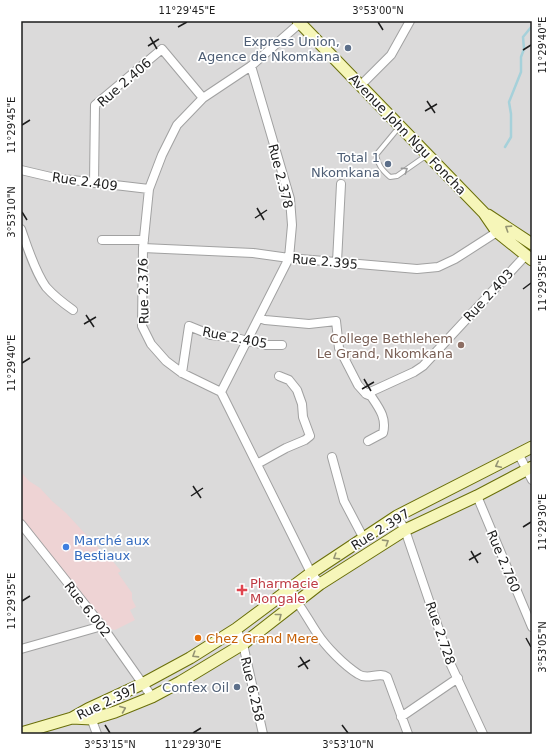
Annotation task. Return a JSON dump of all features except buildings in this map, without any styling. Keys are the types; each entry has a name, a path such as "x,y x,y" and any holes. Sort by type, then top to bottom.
{"main road":[{"name":"Avenue John Ngu Foncha","path":"299,22 484,213 497,232 529,258"},
{"name":"Avenue John Ngu Foncha","path":"484,213 532,244"},
{"name":"Rue 2.397","path":"90,714 190,658 236,629 311,572 364,539 397,516 519,455 532,447"},
{"name":"Rue 2.397","path":"21,733 72,718 90,714 115,712 152,697 193,675 243,644 320,584 405,530 477,496 530,468"}],"street":[{"path":"360,86 391,55 410,21"},
{"name":"Rue 2.376","path":"221,392 182,373 166,361 151,344 142,326 143,244 149,189 162,155 177,126 204,98 251,66 299,22"},
{"name":"Rue 2.406","path":"94,183 94,105 162,49 204,98"},
{"name":"Rue 2.378","path":"221,392 289,258 292,226 290,199 251,66"},
{"name":"Rue 2.409","path":"21,170 56,178 149,189"},
{"path":"337,262 341,184"},
{"path":"21,228 32,260 46,286 58,299 73,310"},
{"name":"Rue 2.395","path":"102,240 417,269 438,267 455,259 497,232"},
{"name":"Rue 2.403","path":"366,394 414,372 423,366 529,258"},
{"path":"259,318 265,320 309,324 336,321 339,348 358,385 366,394 371,396 380,411 385,424 383,433 368,441"},
{"name":"Rue 2.405","path":"182,373 189,326 211,335 232,337 265,345 282,345"},
{"path":"257,464 286,448 305,440 310,436 303,416 302,404 297,390 289,380 279,376"},
{"path":"221,392 311,572 320,584"},
{"path":"519,455 530,468 532,480"},
{"path":"332,456 344,501 364,539"},
{"name":"Rue 2.760","path":"477,496 532,627"},
{"name":"Rue 2.728","path":"397,516 405,530 452,665 483,734"},
{"name":"Rue 6.002","path":"21,524 102,626 152,697"},
{"path":"288,590 298,601 324,642 350,668 363,677 382,675 388,677 408,734"},
{"path":"22,647 102,626"},
{"name":"Rue 6.258","path":"236,629 243,644 263,734"},
{"path":"401,717 458,678"},
{"path":"90,714 97,734"}],"lane":[{"path":"400,126 376,155 377,162 382,170 390,176 397,176 428,155"}],"shaded area":[{"path":"21,21 532,21 532,734 21,734"},
{"name":"Marché aux Bestiaux","path":"21,472 29,481 40,488 66,513 102,552 105,552 121,571 118,573 132,593 132,599 136,607 130,610 135,620 115,630 100,627 21,530"}],"waterway":[{"path":"505,147 511,137 511,114 509,102 521,72 521,57 524,49 523,37 532,26"}],"place":[{"name":"Express Union, Agence de Nkomkana","path":"348,48"},
{"name":"Total 1 Nkomkana","path":"388,164"},
{"name":"College Bethlehem Le Grand, Nkomkana","path":"461,345"},
{"name":"Marché aux Bestiaux","path":"66,547"},
{"name":"Pharmacie Mongale","path":"242,590"},
{"name":"Chez Grand Mere","path":"198,638"},
{"name":"Confex Oil","path":"237,687"}]}
